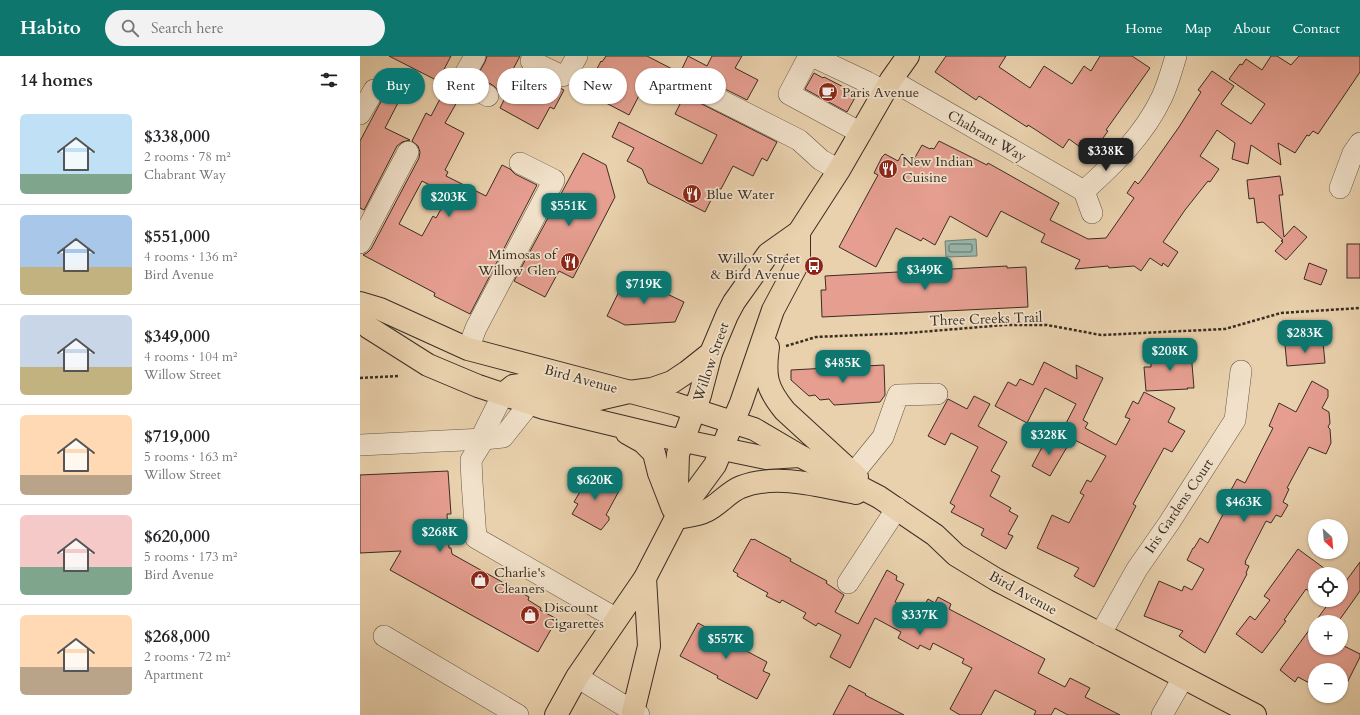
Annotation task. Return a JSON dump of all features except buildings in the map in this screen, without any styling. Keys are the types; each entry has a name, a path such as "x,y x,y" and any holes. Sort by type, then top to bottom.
{"main road":[{"name":"Willow Street","path":"676,518 678,454 700,395 711,353 727,315 734,302 768,254 799,232 839,170 888,86 908,56"},
{"name":"Willow Street","path":"556,715 577,677 644,578 676,518 716,465 774,310 799,261 799,232"},
{"name":"Bird Avenue","path":"360,303 380,309 468,349 694,410 754,429 800,456 897,508 935,535 956,555 997,580 1255,715"},
{"path":"774,310 767,348 766,369 767,381 772,393 785,411 849,482"},
{"path":"360,320 368,327 428,365 452,376 530,404 613,425 766,458 800,456"},
{"path":"503,394 513,386 528,384 599,399 628,392 652,389 672,382 711,353"},
{"path":"613,425 643,442 654,453 659,473 676,518 705,512 722,501 732,491 751,484 775,480 800,482 849,482"},
{"path":"636,713 649,646 644,578"}],"street":[{"path":"468,68 475,56"},
{"path":"532,60 562,76 567,74 577,56"},
{"path":"809,56 789,94 861,133"},
{"name":"Chabrant Way","path":"812,56 867,82 888,86 1084,191"},
{"path":"1092,213 1084,191 1114,164 1140,135 1162,97 1176,56"},
{"path":"360,114 372,93"},
{"path":"726,103 799,140 821,160 839,170"},
{"path":"1340,188 1353,153 1360,143"},
{"path":"360,243 408,152"},
{"path":"468,349 476,328 554,180 520,163"},
{"name":"Iris Gardens Court","path":"1100,635 1137,569 1169,523 1235,420 1241,371"},
{"path":"503,394 484,432 484,439 471,460 476,538 617,619"},
{"path":"849,482 883,437 898,395 937,394"},
{"path":"360,445 503,437 530,404"},
{"path":"848,583 897,508"},
{"path":"384,636 518,715"},
{"path":"577,677 636,713"},
{"path":"1162,715 1183,678"}],"path":[{"name":"Three Creeks Trail","path":"780,348 816,337 908,333 1004,325 1047,326 1101,335 1225,329 1281,313 1360,308"},
{"path":"360,378 400,376"}],"water":[{"path":"976,239 977,256 946,257 945,241"}],"place":[{"name":"Paris Avenue","path":"828,92"},
{"name":"New Indian Cuisine","path":"888,169"},
{"name":"Blue Water","path":"692,194"},
{"name":"Mimosas of Willow Glen","path":"570,262"},
{"name":"Willow Street & Bird Avenue","path":"814,266"},
{"name":"Charlie's Cleaners","path":"480,580"},
{"name":"Discount Cigarettes","path":"530,615"}]}
